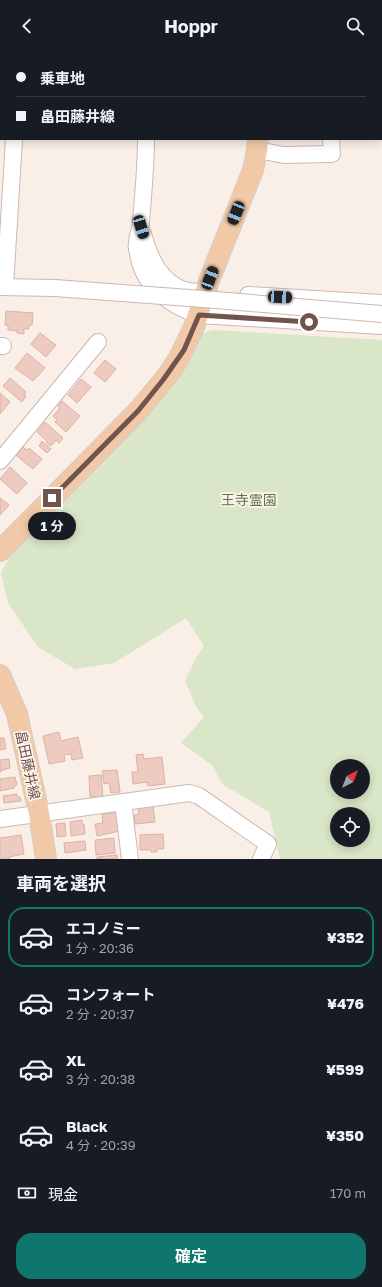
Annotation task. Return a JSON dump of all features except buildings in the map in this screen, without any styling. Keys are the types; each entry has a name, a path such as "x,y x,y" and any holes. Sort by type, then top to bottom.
{"main road":[{"path":"0,551 138,411 180,358 199,315 205,292 253,170 258,145"},
{"name":"畠田藤井線","path":"0,674 17,714 39,813 46,859"}],"street":[{"path":"14,140 2,287 55,288 382,314"},
{"path":"146,140 141,227 137,243 139,261 148,280 158,292 186,311 199,315 382,326"},
{"path":"258,145 284,155 332,154 331,140"},
{"path":"141,227 148,251 161,274 172,283 187,290 382,303"},
{"path":"0,461 98,342"},
{"path":"0,819 189,793 198,796 268,844 261,859"},
{"path":"123,802 130,859"}],"green space":[{"name":"王寺霊園","path":"212,330 382,340 382,859 280,859 269,812 222,784 212,765 181,743 204,717 197,708 185,681 196,658 204,646 186,618 114,663 75,669 38,647 8,603 1,573 12,553 43,519 172,388 190,360 202,334"}],"route":[{"path":"52,498 138,411 173,368 190,338 199,315 309,322"}]}
